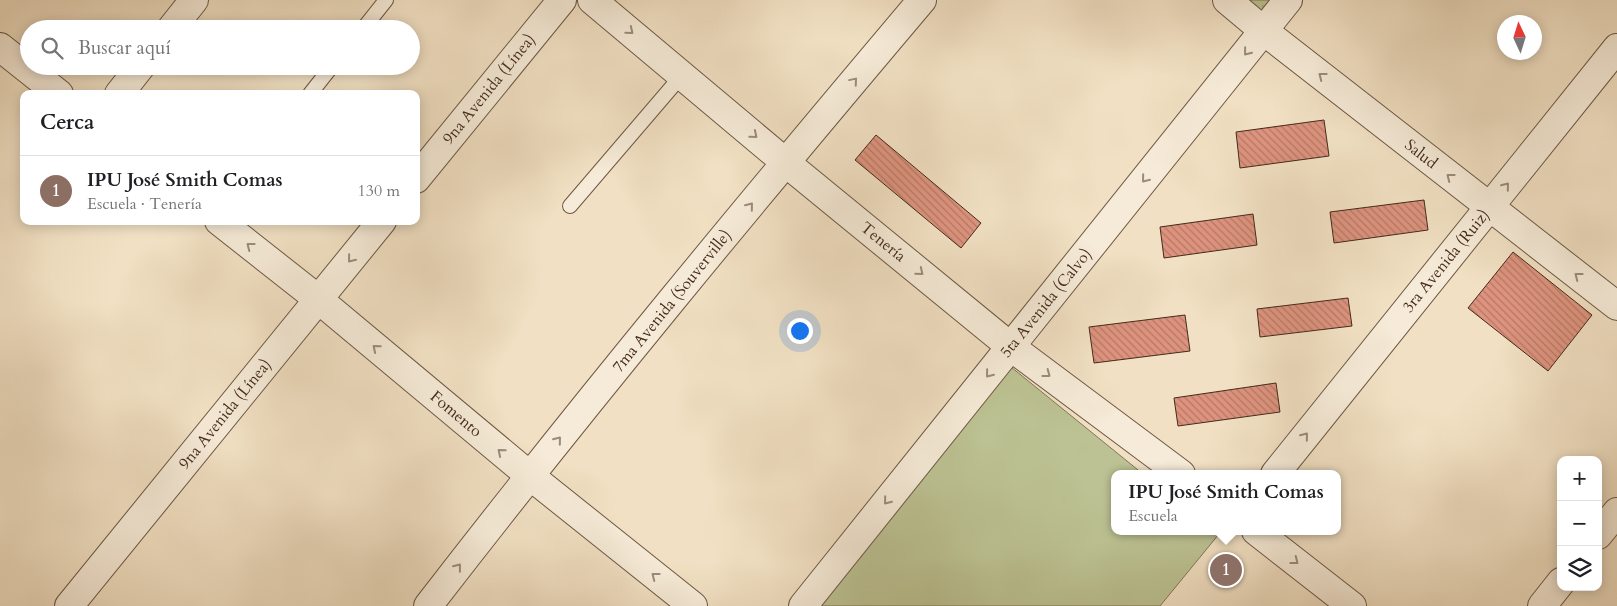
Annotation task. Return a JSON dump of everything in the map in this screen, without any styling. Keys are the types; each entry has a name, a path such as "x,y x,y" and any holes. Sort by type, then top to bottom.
{"street":[{"path":"178,20 194,0"},
{"name":"9na Avenida (Línea)","path":"420,174 562,0"},
{"name":"Tenería","path":"592,0 785,162 1011,346 1176,470"},
{"name":"7ma Avenida (Souverville)","path":"428,606 529,476 785,162 922,0"},
{"name":"Salud","path":"1228,0 1264,31 1617,306"},
{"name":"5ta Avenida (Calvo)","path":"803,606 1288,0"},
{"path":"0,47 20,63"},
{"name":"3ra Avenida (Ruiz)","path":"1278,470 1617,48"},
{"path":"35,75 54,90"},
{"path":"122,90 134,75"},
{"name":"Fomento","path":"224,225 318,299 529,476 693,606"},
{"name":"9na Avenida (Línea)","path":"69,606 379,225"},
{"path":"1602,530 1617,512"},
{"path":"1261,535 1352,606"},
{"path":"1542,606 1557,587"}],"lane":[{"path":"369,20 386,0"},
{"path":"570,206 682,74"},
{"path":"313,90 325,75"}],"green space":[{"path":"1248,0 1272,0 1262,12"},
{"path":"1011,367 1138,470 1111,470 1111,535 1218,535 1160,606 817,606"}],"building":[{"path":"1324,120 1329,156 1240,168 1236,132"},
{"path":"876,135 981,223 961,248 855,160"},
{"path":"1424,200 1428,230 1334,243 1330,212"},
{"path":"1253,214 1257,245 1164,258 1160,227"},
{"path":"1513,252 1592,315 1548,371 1468,308"},
{"path":"1348,298 1352,326 1260,337 1257,309"},
{"path":"1185,315 1190,351 1094,363 1089,327"},
{"path":"1276,383 1280,412 1178,426 1174,398"}],"place":[{"name":"IPU José Smith Comas","path":"1226,570"}]}
